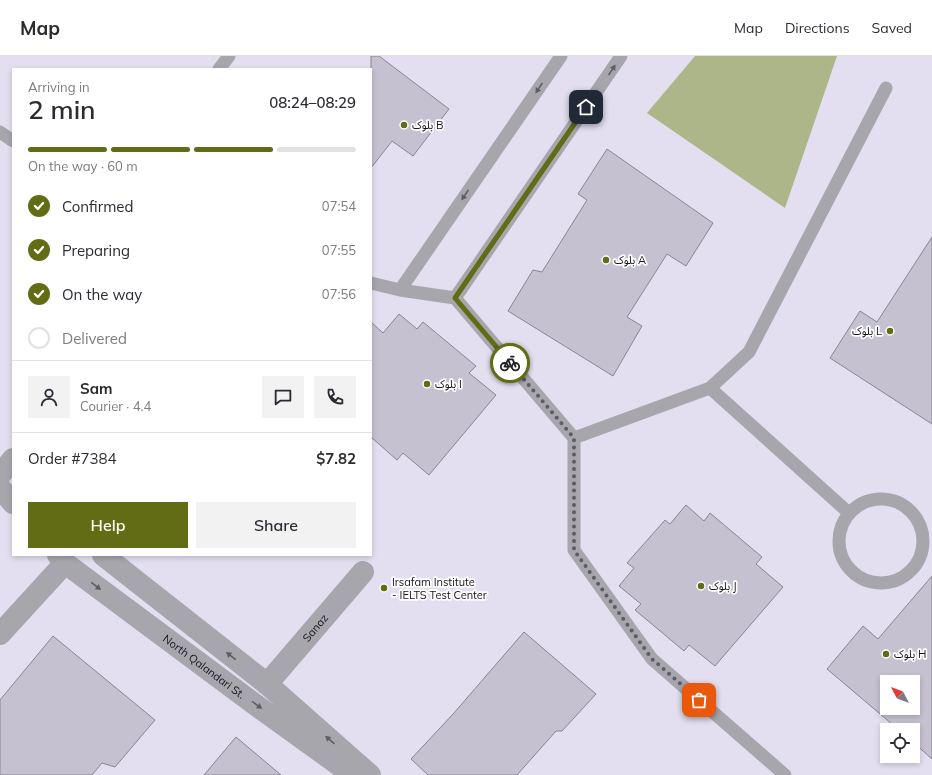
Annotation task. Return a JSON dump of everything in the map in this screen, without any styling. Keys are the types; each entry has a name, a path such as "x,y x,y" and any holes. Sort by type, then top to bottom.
{"street":[{"path":"0,476 12,460"},
{"path":"0,487 12,493"},
{"path":"0,487 12,502"},
{"path":"104,556 267,684 370,775"},
{"path":"0,634 61,559"},
{"name":"North Qalandari St.","path":"61,559 353,775"},
{"name":"Sanaz","path":"267,684 363,572"}],"lane":[{"path":"220,68 229,56"},
{"path":"400,290 561,56"},
{"path":"455,298 621,56"},
{"path":"574,438 710,388 749,352 886,88"},
{"path":"0,132 12,140"},
{"path":"372,283 400,290 455,298 574,438 574,550 652,659 785,775"},
{"path":"710,388 849,513"},
{"path":"885,499 897,502 909,509 917,519 922,531 923,545 920,559 911,571 899,580 885,584 870,583 857,577 846,567 840,554 838,540 841,525 849,513 859,504 871,500 885,499"}],"green space":[{"path":"695,56 837,56 785,208 647,113"}],"building":[{"name":"بلوک B","path":"371,56 379,56 449,109 413,156 392,141 372,167 372,68"},
{"name":"بلوک A","path":"607,149 713,223 686,266 667,254 627,317 642,326 613,376 508,311 533,270 542,272 587,200 578,194"},
{"name":"بلوک L","path":"932,237 932,424 830,358 860,311 877,322"},
{"name":"بلوک I","path":"399,314 417,329 423,322 476,366 469,373 496,395 429,475 403,453 397,460 372,438 372,323 383,333"},
{"name":"بلوک J","path":"686,505 704,521 710,513 762,557 756,564 783,587 715,666 689,645 684,651 635,610 641,604 619,586 634,568 627,563 665,520 670,524"},
{"name":"بلوک H","path":"932,576 932,759 920,748 920,723 891,723 881,715 920,715 920,675 880,675 880,714 827,669 863,626 878,639"},
{"path":"524,632 596,694 562,731 556,731 517,775 428,775 411,759 454,713"},
{"path":"53,636 155,720 115,767 102,763 92,775 0,775 0,700"},
{"path":"236,737 281,775 204,775"}],"way so far":[{"path":"510,363 574,438 574,550 652,659 699,700"}],"place":[{"name":"بلوک B","path":"404,125"},
{"name":"بلوک A","path":"606,260"},
{"name":"بلوک L","path":"890,331"},
{"name":"بلوک I","path":"427,384"},
{"name":"بلوک J","path":"701,586"},
{"name":"Irsafam Institute - IELTS Test Center","path":"384,588"},
{"name":"بلوک H","path":"886,654"}],"route":[{"path":"510,363 455,298 586,107"}]}
